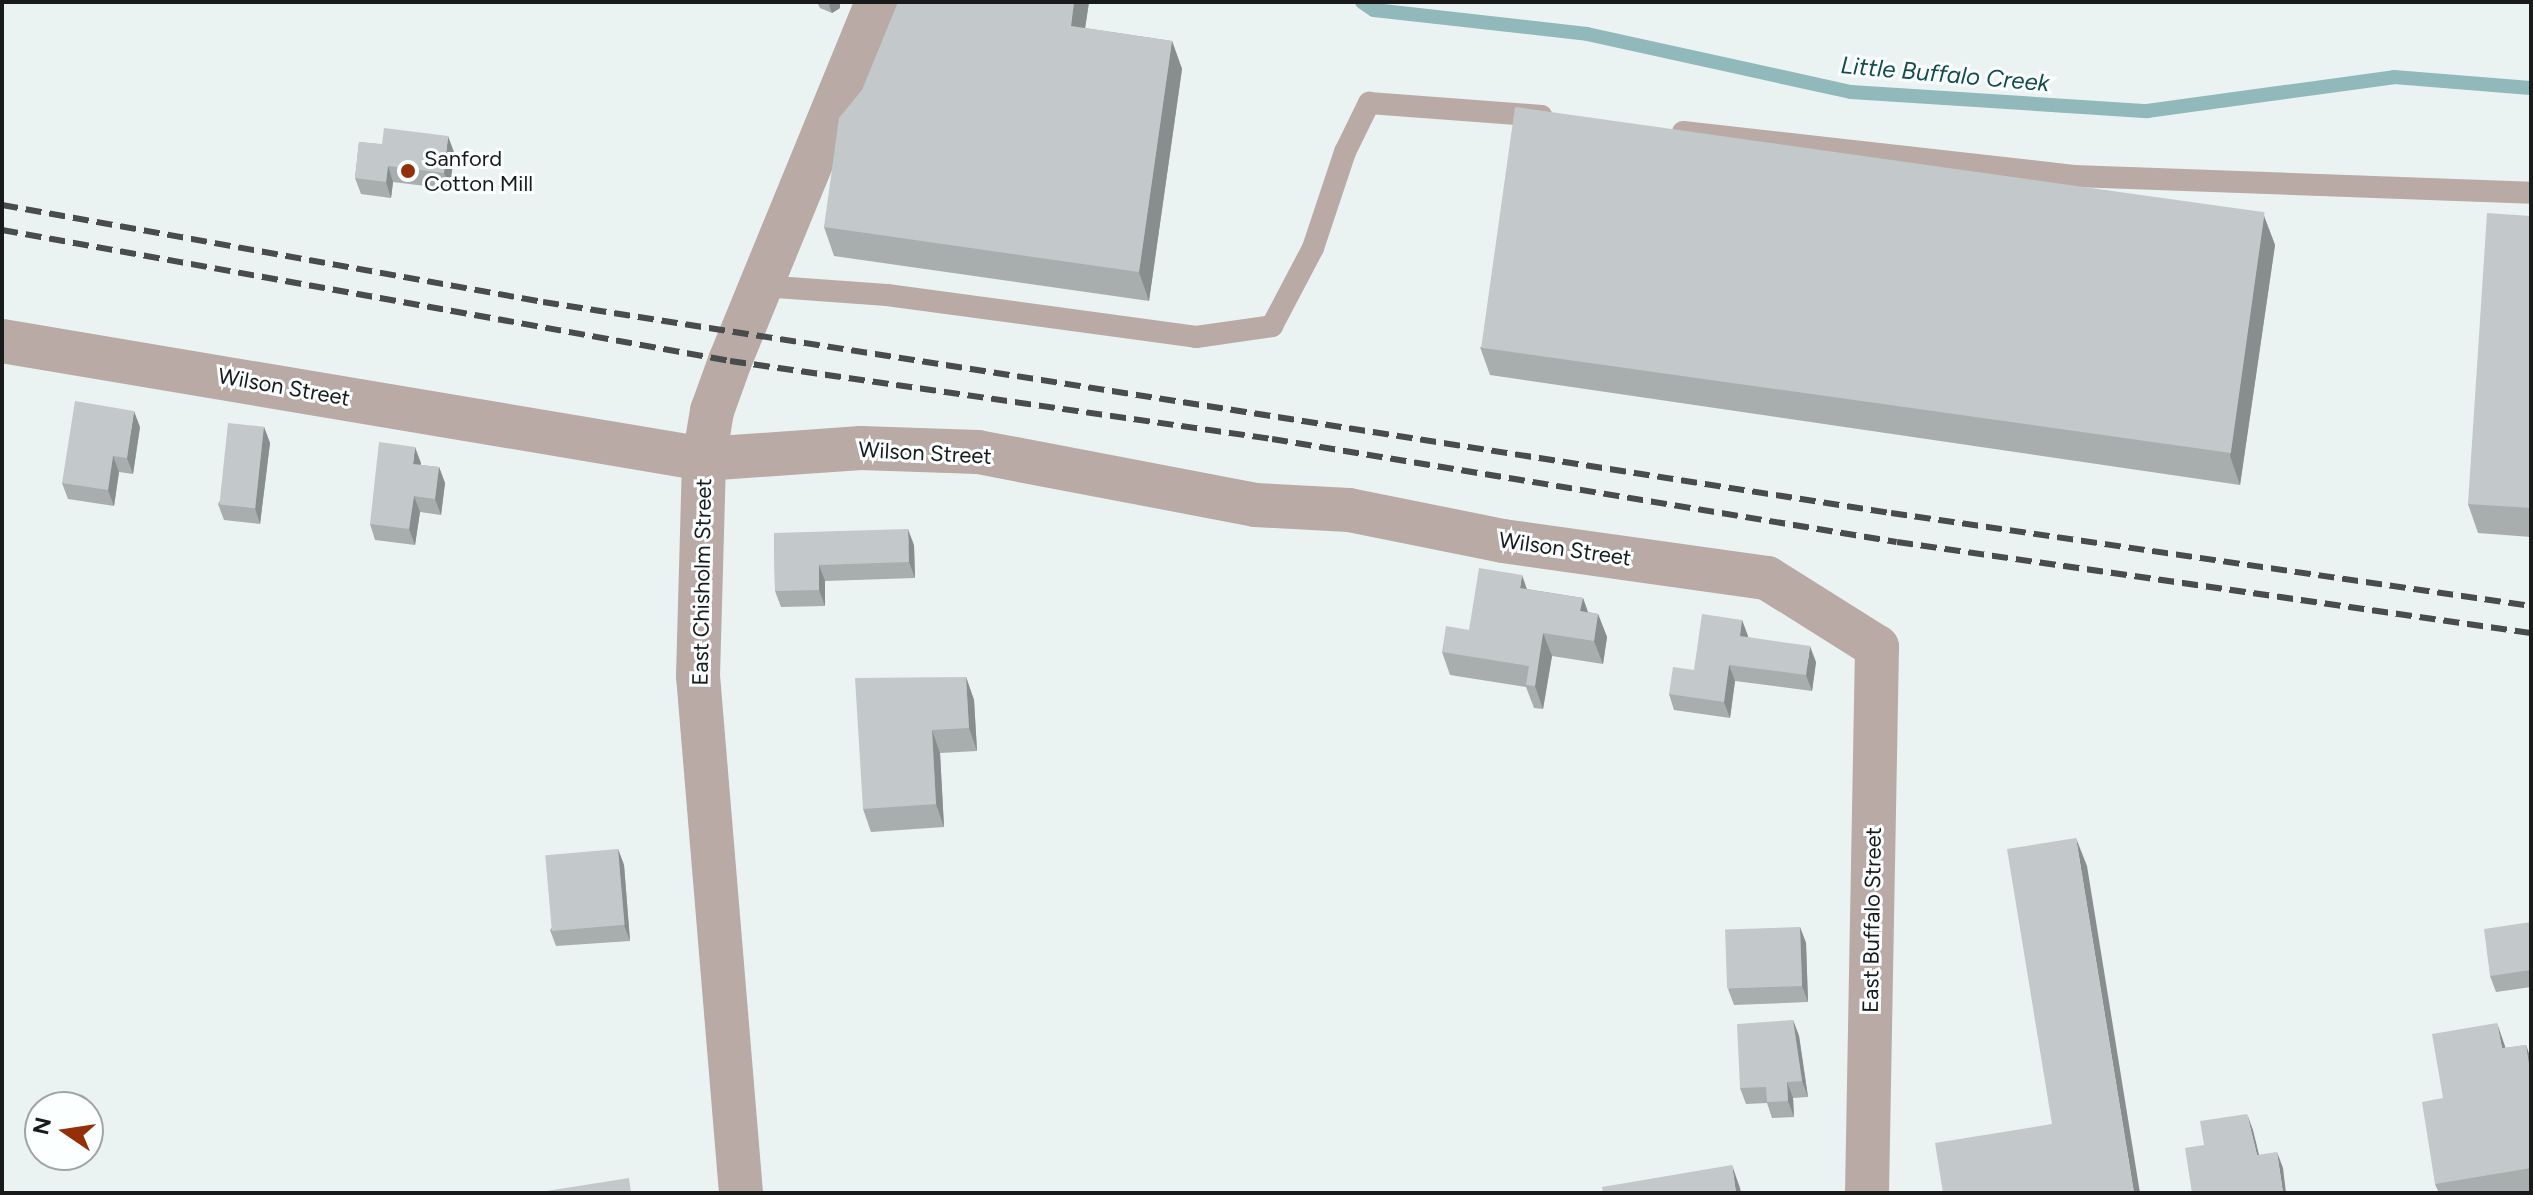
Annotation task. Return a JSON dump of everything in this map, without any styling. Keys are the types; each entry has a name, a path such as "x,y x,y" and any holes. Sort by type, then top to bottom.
{"street":[{"name":"East Chisholm Street","path":"741,1193 698,676 704,459 712,411 877,2"},
{"name":"Wilson Street","path":"2,341 704,459 861,448 978,452 1255,505 1349,510 1503,541 1767,578 1877,647"},
{"name":"East Buffalo Street","path":"1867,1193 1877,647"}],"lane":[{"path":"761,286 887,295 1196,337 1272,326 1313,248 1345,152 1369,103 1569,119"},
{"path":"1662,130 2074,176 2531,193"}],"building":[{"path":"898,2 1074,2 1071,26 1172,41 1139,272 824,227 839,118 862,90"},
{"path":"1515,107 2265,212 2231,453 1481,348"},
{"path":"384,128 448,136 444,173 388,166 386,182 355,178 359,142 382,144"},
{"path":"2487,213 2531,216 2531,508 2468,504"},
{"path":"75,401 134,411 127,458 113,456 108,490 62,483"},
{"path":"228,423 264,427 255,508 219,505"},
{"path":"379,442 415,447 413,464 439,467 435,499 414,496 409,529 370,524"},
{"path":"908,529 909,562 819,565 819,590 775,591 774,533"},
{"path":"1479,568 1522,575 1520,588 1583,598 1580,611 1598,614 1594,641 1543,633 1535,686 1526,685 1529,666 1442,652 1446,626 1469,630"},
{"path":"1702,614 1742,620 1740,636 1810,646 1806,675 1729,665 1724,702 1669,694 1673,667 1694,670"},
{"path":"966,677 969,728 932,730 936,804 863,809 855,678"},
{"path":"2076,838 2134,1193 1943,1193 1935,1143 2052,1124 2007,849"},
{"path":"618,849 625,925 552,931 545,855"},
{"path":"2531,922 2531,970 2490,976 2484,929"},
{"path":"1800,927 1802,986 1727,989 1725,930"},
{"path":"1793,1020 1802,1081 1787,1082 1788,1101 1767,1102 1766,1087 1740,1088 1737,1024"},
{"path":"2497,1023 2502,1048 2526,1045 2531,1077 2531,1168 2435,1184 2422,1102 2443,1098 2432,1034"},
{"path":"2247,1114 2257,1155 2277,1152 2283,1193 2192,1193 2185,1148 2204,1145 2200,1121"},
{"path":"1732,1165 1736,1193 1603,1193 1602,1187"},
{"path":"629,1178 631,1193 534,1193"}],"waterway":[{"name":"Little Buffalo Creek","path":"1362,2 1374,10 1587,34 1851,92 2147,111 2394,77 2531,88"}],"railway":[{"path":"2,205 543,302 1891,513 2531,606"},
{"path":"2,230 730,361 1272,439 1897,542 2531,633"}],"place":[{"name":"Sanford Cotton Mill","path":"408,171"}]}
